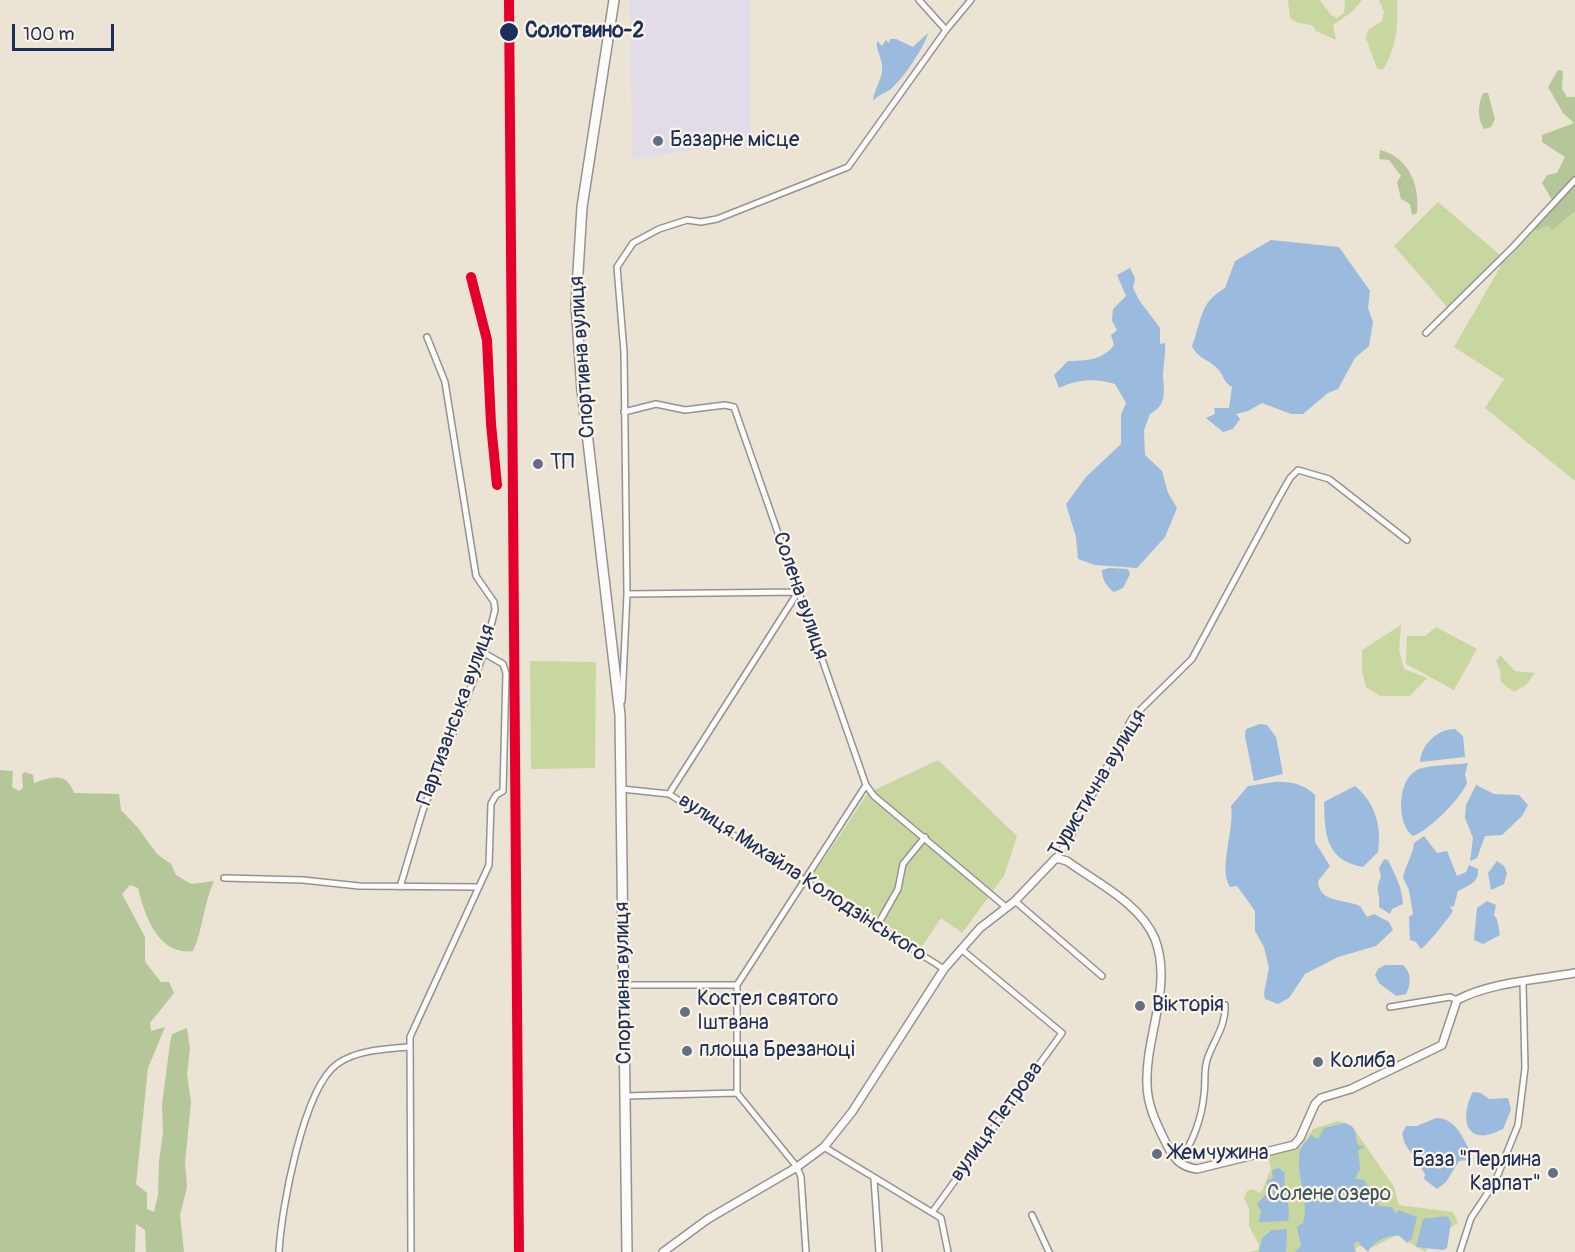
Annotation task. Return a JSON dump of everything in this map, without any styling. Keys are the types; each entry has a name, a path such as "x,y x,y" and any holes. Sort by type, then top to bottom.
{"main road":[{"name":"Спортивна вулиця","path":"614,0 582,207 576,305 582,390 620,715 627,1252"}],"street":[{"path":"919,0 946,30 971,0"},
{"name":"Спортивна вулиця","path":"620,715 627,594 624,352 617,267 633,243 659,229 687,220 717,219 848,167 946,30"},
{"path":"1426,333 1513,247 1575,180"},
{"name":"Партизанська вулиця","path":"400,887 423,810 484,653 495,610 494,602 480,585 476,576 445,382 427,338"},
{"name":"Солена вулиця","path":"624,412 656,404 686,410 726,405 734,407 866,784"},
{"name":"Туристична вулиця","path":"663,1252 708,1219 797,1167 824,1146 852,1112 944,969 980,928 1015,901 1056,858 1071,838 1132,718 1192,659 1285,486 1298,470 1329,479 1407,540"},
{"path":"627,594 798,592"},
{"path":"669,794 798,592"},
{"path":"411,1252 408,1047 410,1037 489,865 491,804 496,795 503,791 506,673 503,664 484,653"},
{"path":"806,1252 801,1177 797,1167 737,1093 737,985 866,784 874,796 1006,908"},
{"name":"вулиця Михайла Колодзінського","path":"622,789 669,794 944,969"},
{"path":"877,926 898,890 903,864 925,837"},
{"path":"1056,858 1067,861 1129,905 1144,919 1154,937 1159,954 1159,996 1147,1087 1157,1124 1178,1162 1185,1168 1197,1168 1294,1145 1300,1138 1315,1104 1321,1098 1351,1089 1442,1045 1457,1000"},
{"path":"224,878 303,880 359,886 479,886"},
{"path":"1015,901 1102,976"},
{"name":"вулиця Петрова","path":"933,1212 1062,1033 960,949"},
{"path":"1390,1007 1450,997 1457,1000 1481,991 1575,973"},
{"path":"1460,1252 1471,1218 1494,1182 1518,1125 1525,1068 1523,983"},
{"path":"624,985 737,985"},
{"path":"1178,1162 1192,1140 1205,1093 1203,1077 1207,1057 1226,1021 1225,1005"},
{"path":"279,1252 304,1123 318,1088 336,1065 385,1049 408,1047"},
{"path":"626,1096 737,1093"},
{"path":"824,1146 874,1179 933,1212 945,1226 948,1252"},
{"path":"874,1179 879,1252"},
{"path":"1032,1215 1049,1252"}],"shaded area":[{"path":"630,0 750,0 750,141 632,159"}],"green space":[{"path":"1288,0 1320,0 1331,15 1337,18 1344,13 1345,0 1362,0 1353,11 1333,25 1336,40 1316,31 1312,25 1298,23 1290,18"},
{"path":"1379,0 1397,0 1396,36 1383,70 1377,68 1366,38 1368,30 1382,21 1384,12"},
{"path":"1558,70 1563,71 1562,89 1567,97 1575,97 1575,211 1552,230 1548,225 1538,230 1532,229 1555,205 1542,183 1547,175 1557,173 1565,157 1542,142 1542,135 1574,123 1563,113 1548,87"},
{"path":"1483,93 1488,93 1495,119 1491,127 1484,129 1479,111"},
{"path":"1380,150 1398,159 1410,174 1417,193 1417,213 1412,215 1410,204 1401,199 1397,182 1401,176 1389,160 1379,159"},
{"path":"1575,188 1575,481 1485,408 1504,379 1454,347 1501,266 1494,262 1448,308 1394,246 1438,202 1506,260"},
{"path":"1401,625 1399,650 1404,669 1427,678 1410,696 1380,696 1366,687 1362,672 1362,650"},
{"path":"1436,627 1477,649 1454,690 1406,664 1407,636 1425,636"},
{"path":"1500,655 1515,671 1535,673 1526,685 1514,692 1501,682 1500,670 1496,661"},
{"path":"530,661 596,662 595,768 531,769"},
{"path":"938,760 1017,836 1004,876 962,933 941,918 921,948 813,875 868,793"},
{"path":"0,770 13,771 12,787 19,791 23,788 22,774 25,772 33,775 34,783 52,778 67,781 74,793 119,794 121,810 157,854 171,864 176,875 191,884 214,881 193,951 181,951 170,947 162,940 149,921 138,888 130,885 122,894 145,937 145,962 161,982 169,982 174,993 150,1023 151,1031 165,1027 148,1068 136,1184 147,1193 147,1209 154,1212 158,1195 163,1133 162,1105 170,1043 172,1034 187,1028 190,1049 187,1074 191,1102 185,1163 187,1187 180,1215 184,1252 146,1252 145,1230 136,1224 135,1252 0,1252"},
{"name":"Солене озеро","path":"1338,1121 1352,1126 1394,1187 1399,1205 1453,1212 1458,1223 1438,1235 1425,1252 1397,1235 1369,1249 1359,1246 1355,1249 1357,1252 1249,1252 1258,1250 1259,1245 1249,1226 1249,1209 1244,1198 1247,1191 1253,1189 1260,1193 1262,1190 1271,1170 1268,1155 1300,1147 1313,1129"}],"water":[{"path":"928,33 918,54 902,77 892,88 873,101 882,70 877,41 882,46 886,40 889,43 890,39 896,39 913,47"},
{"path":"1271,240 1339,247 1370,291 1368,308 1373,322 1369,346 1355,358 1338,389 1328,393 1303,414 1291,414 1262,403 1248,411 1236,414 1240,419 1233,429 1223,432 1206,418 1215,414 1214,408 1229,408 1232,387 1217,368 1200,356 1192,346 1206,306 1225,288 1235,261"},
{"path":"1130,268 1135,278 1133,288 1160,328 1160,344 1165,343 1164,393 1162,402 1150,414 1144,430 1145,455 1162,471 1168,493 1177,508 1165,537 1137,568 1095,565 1078,559 1076,537 1066,504 1086,477 1121,444 1121,415 1126,403 1115,384 1087,380 1059,388 1054,375 1068,361 1099,357 1114,345 1111,335 1117,330 1112,321 1113,309 1126,296 1117,275"},
{"path":"1128,569 1130,574 1123,588 1114,592 1103,577 1102,570"},
{"path":"1260,724 1267,725 1276,737 1283,774 1254,781 1245,736 1246,729"},
{"path":"1455,729 1463,736 1465,757 1420,762 1423,750 1431,739 1442,732"},
{"path":"1468,763 1465,774 1467,783 1458,797 1436,821 1413,836 1407,830 1404,822 1401,802 1402,792 1410,775 1427,767"},
{"path":"1274,782 1296,784 1315,795 1315,842 1330,866 1318,881 1323,893 1333,899 1360,906 1367,917 1374,914 1389,922 1393,930 1376,946 1338,957 1305,974 1289,998 1278,1004 1265,999 1269,968 1264,947 1255,931 1255,911 1237,886 1230,887 1226,870 1231,806 1248,786"},
{"path":"1476,785 1494,794 1519,795 1528,805 1522,816 1502,835 1485,836 1477,858 1470,861 1473,838 1465,818 1466,805"},
{"path":"1355,786 1372,807 1379,833 1378,852 1363,867 1350,864 1334,852 1325,825 1324,802"},
{"path":"1424,836 1437,853 1447,851 1457,876 1466,872 1469,865 1478,869 1478,874 1472,883 1458,891 1454,906 1450,907 1453,911 1421,949 1416,942 1410,940 1409,917 1413,914 1409,890 1403,878 1414,843"},
{"path":"1384,859 1388,860 1400,887 1403,904 1392,909 1390,914 1379,907 1378,886 1381,877 1379,868"},
{"path":"1497,861 1504,866 1507,873 1504,884 1491,890 1488,873"},
{"path":"1487,901 1496,905 1494,915 1500,935 1483,944 1474,940 1477,908"},
{"path":"1385,965 1403,965 1406,968 1410,979 1406,994 1396,996 1379,983 1375,975 1378,969"},
{"path":"1473,1092 1481,1093 1489,1099 1508,1098 1511,1110 1503,1129 1482,1135 1473,1133 1469,1129 1466,1116"},
{"path":"1436,1118 1453,1124 1470,1151 1467,1160 1459,1161 1446,1182 1437,1189 1424,1179 1425,1174 1405,1144 1402,1134 1406,1126 1417,1126"},
{"path":"1345,1123 1354,1129 1358,1145 1365,1147 1358,1150 1360,1169 1355,1179 1364,1180 1379,1206 1392,1207 1396,1214 1398,1210 1417,1217 1412,1238 1407,1243 1400,1236 1385,1238 1373,1245 1368,1252 1357,1241 1354,1244 1355,1252 1295,1252 1301,1246 1297,1227 1303,1223 1305,1214 1299,1169 1301,1149 1311,1135 1318,1139 1324,1128"},
{"path":"1279,1168 1285,1173 1288,1221 1259,1222 1261,1211 1257,1204 1267,1193 1267,1181 1273,1178 1272,1170"},
{"path":"1447,1216 1451,1222 1447,1248 1443,1250 1416,1247 1423,1219"},
{"path":"1287,1229 1286,1252 1259,1252 1262,1238 1272,1230"}],"transit line":[{"path":"509,0 519,1252"},
{"path":"471,277 487,340 497,485"}],"place":[{"name":"Солотвино-2","path":"509,32"},
{"name":"Базарне місце","path":"658,141"},
{"name":"ТП","path":"538,464"},
{"name":"Вікторія","path":"1140,1006"},
{"name":"Костел святого Іштвана","path":"685,1012"},
{"name":"площа Брезаноці","path":"687,1051"},
{"name":"Колиба","path":"1318,1062"},
{"name":"Жемчужина","path":"1157,1154"},
{"name":"База \"Перлина Карпат\"","path":"1553,1173"}]}
